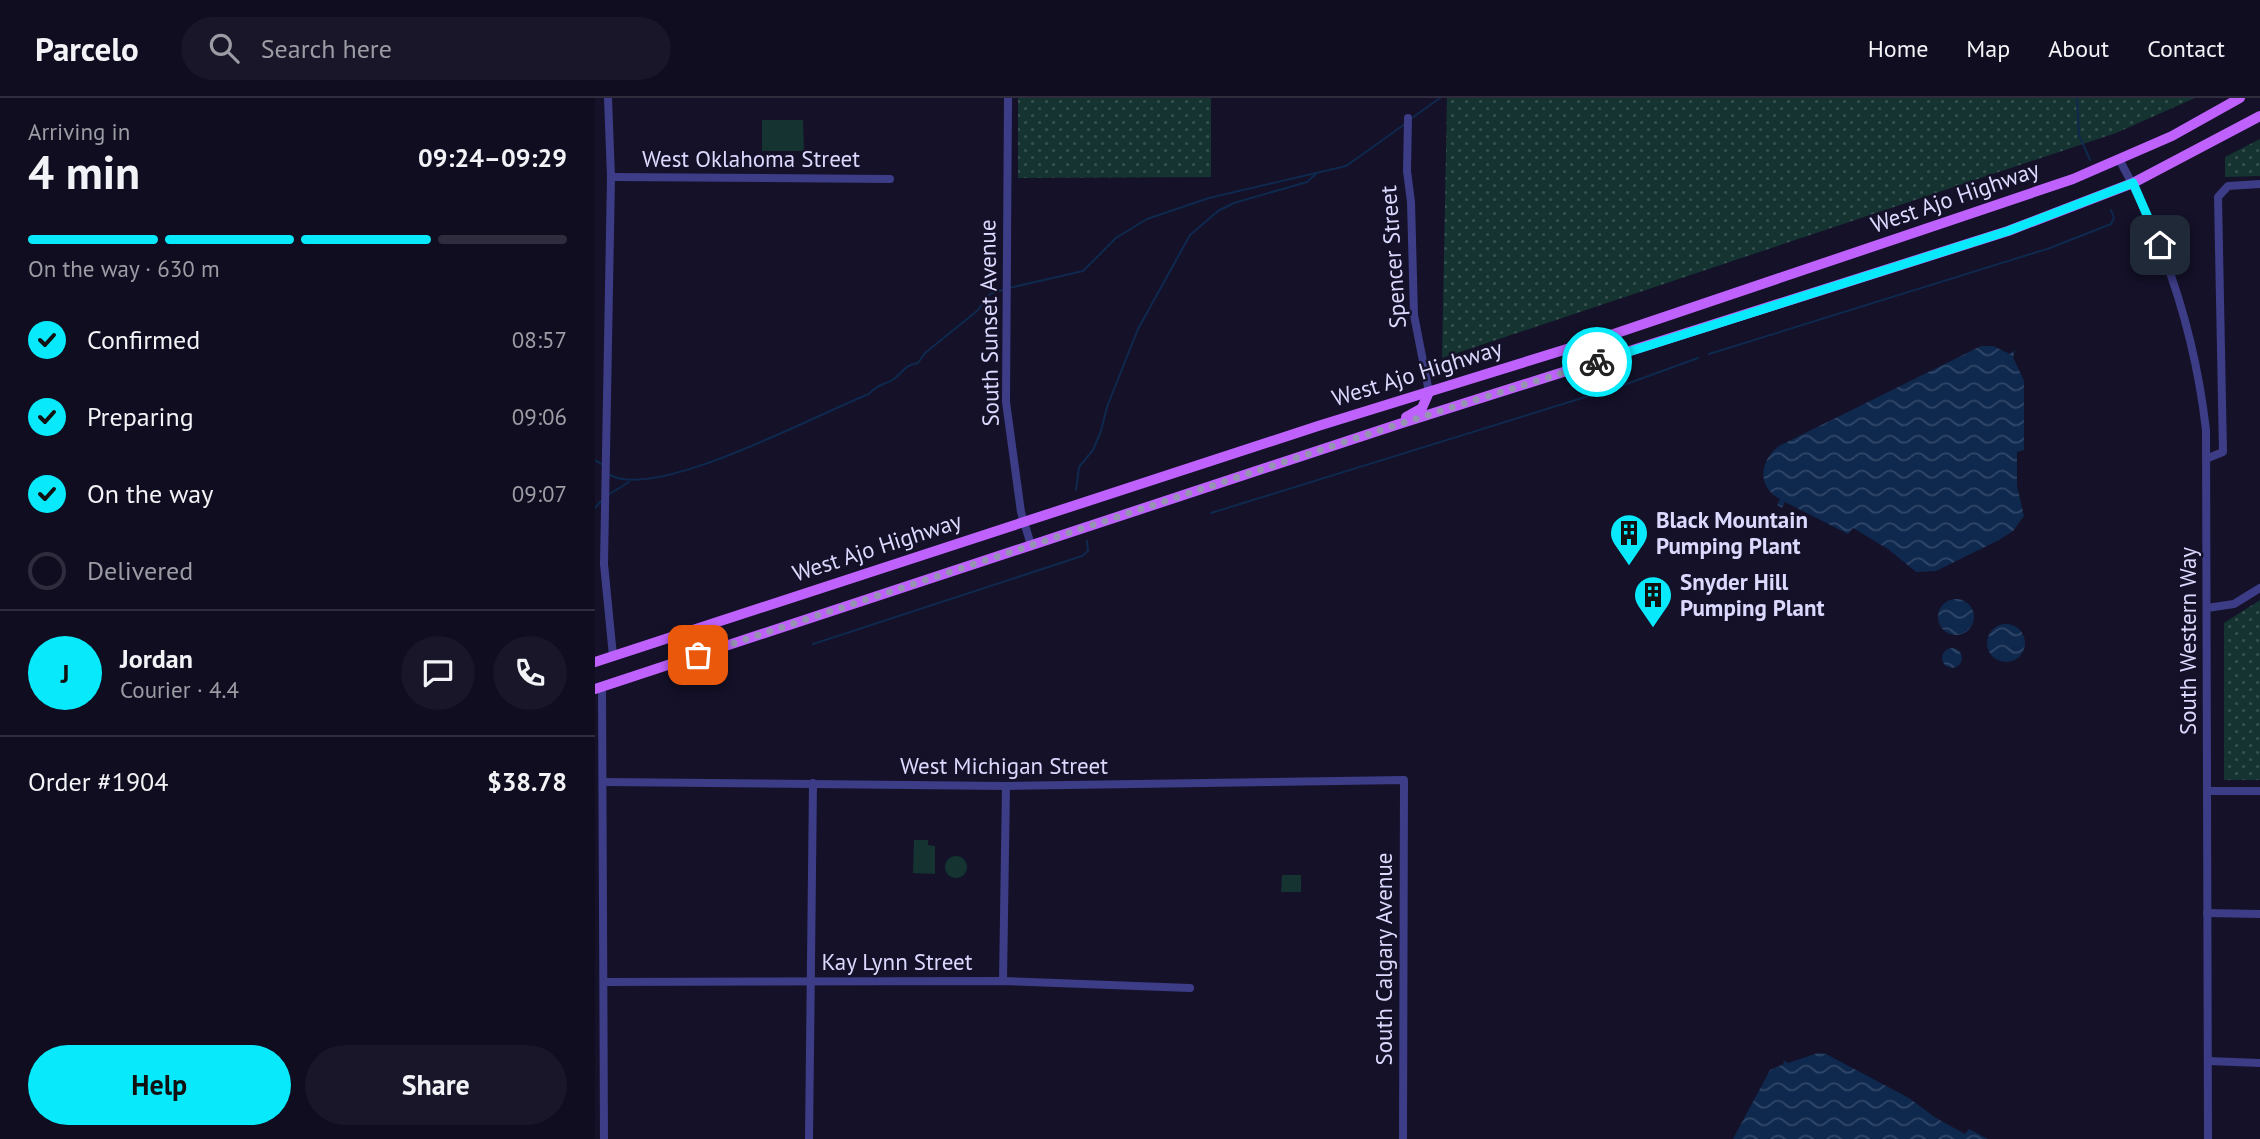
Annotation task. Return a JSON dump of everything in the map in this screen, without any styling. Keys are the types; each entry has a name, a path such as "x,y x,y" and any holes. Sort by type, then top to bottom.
{"main road":[{"name":"West Ajo Highway","path":"595,662 1597,340 2020,197 2172,136 2240,98"},
{"name":"West Ajo Highway","path":"599,688 1363,436 2008,231 2133,183 2260,116"},
{"path":"1363,436 1370,429 1412,415 1422,408 1429,392"}],"street":[{"path":"608,98 611,177 604,564 613,656"},
{"name":"South Sunset Avenue","path":"1008,98 1006,402 1024,523 1031,545"},
{"name":"Spencer Street","path":"1408,118 1407,171 1411,202 1414,315 1429,392"},
{"name":"South Western Way","path":"2119,159 2133,183 2168,266 2187,323 2201,385 2206,430 2208,1139"},
{"name":"West Oklahoma Street","path":"611,177 890,179"},
{"path":"2208,458 2223,452 2218,197 2228,186 2260,184"},
{"path":"2206,430 2218,425 2222,417"},
{"path":"2207,608 2234,604 2260,589"},
{"path":"599,688 604,782 604,1139"},
{"name":"West Michigan Street","path":"604,782 1006,786 1403,780"},
{"name":"South Calgary Avenue","path":"1403,780 1403,1139"},
{"path":"809,1139 813,783"},
{"path":"1003,981 1006,786"},
{"path":"2208,792 2260,791"},
{"path":"2207,913 2260,914"},
{"name":"Kay Lynn Street","path":"605,982 1003,981 1190,988"},
{"path":"2208,1061 2260,1063"}],"green space":[{"path":"1018,98 1211,98 1211,177 1018,178"},
{"path":"1447,98 2195,98 2116,133 1442,358"},
{"path":"762,120 803,120 804,151 762,151"},
{"path":"2260,139 2260,176 2225,177 2225,157"},
{"path":"2260,600 2260,780 2224,780 2224,623"},
{"path":"914,840 928,840 928,845 935,846 935,874 913,873"},
{"path":"956,856 966,863 967,867 960,877 956,878 946,871 945,867 952,857"},
{"path":"1282,875 1301,875 1301,892 1281,892"}],"water":[{"path":"1981,346 1993,346 2010,354 2015,350 2013,357 2024,381 2024,450 2017,452 2017,486 2024,516 2013,531 1936,571 1916,572 1888,549 1853,528 1848,534 1785,502 1782,508 1777,505 1780,499 1767,488 1763,473 1768,458 1779,446"},
{"path":"1956,599 1969,604 1974,617 1969,630 1956,635 1943,630 1938,617 1943,604"},
{"path":"2006,624 2020,629 2025,643 2020,657 2006,662 1992,657 1987,643 1992,629"},
{"path":"1952,648 1959,651 1962,658 1959,665 1952,668 1945,665 1942,658 1945,651"},
{"path":"1818,1053 1826,1054 1909,1098 1936,1118 1965,1134 1969,1129 1988,1139 1733,1139 1770,1070 1784,1064 1783,1060 1788,1063"}],"waterway":[{"path":"1412,118 1440,98"},
{"path":"2077,98 2079,135 2090,160"},
{"path":"1009,288 1083,271 1116,238 1147,219 1209,198 1346,166 1405,124"},
{"path":"1076,490 1079,467 1093,450 1138,329 1190,235 1218,211 1234,203 1307,182 1316,174"},
{"path":"1709,354 2050,248 2111,224 2114,218 2111,210"},
{"path":"610,475 632,480 663,476 699,466 738,452 869,394 878,386 894,379 907,367 918,363 925,353 977,311 990,294 1003,290"},
{"path":"1211,513 1621,386 1698,358"},
{"path":"595,460 603,465"},
{"path":"608,495 629,482"},
{"path":"595,508 601,501"},
{"path":"813,644 1082,556 1088,551 1087,541"}],"way so far":[{"path":"698,655 1399,424 1597,362"}],"place":[{"name":"Black Mountain Pumping Plant","path":"1629,567"},
{"name":"Snyder Hill Pumping Plant","path":"1653,629"}],"route":[{"path":"1597,362 2008,231 2133,183 2160,245"}]}
